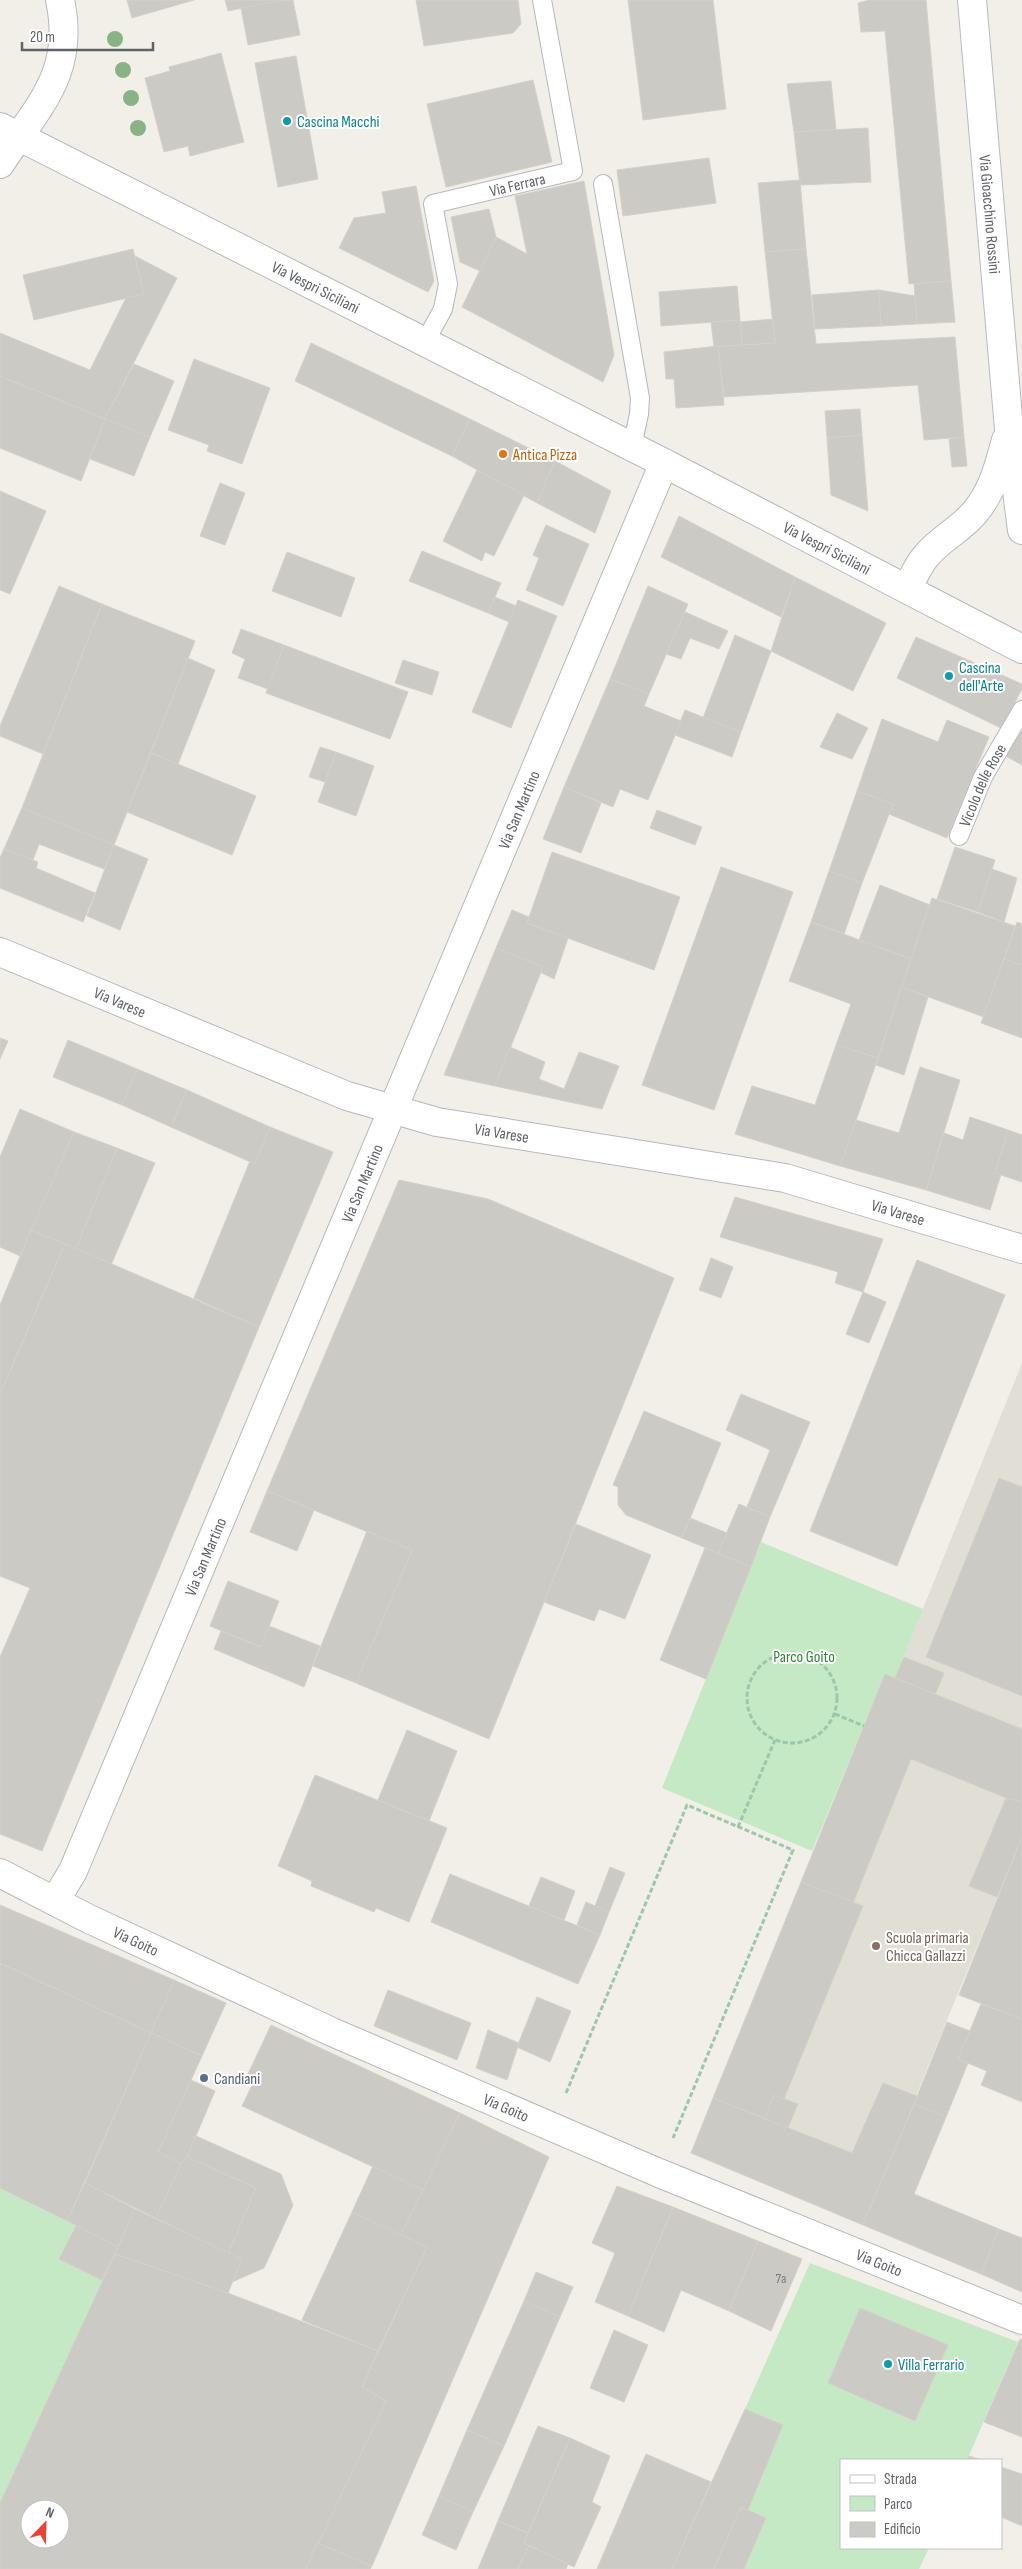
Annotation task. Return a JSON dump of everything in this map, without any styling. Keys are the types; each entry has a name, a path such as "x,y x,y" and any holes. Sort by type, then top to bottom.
{"street":[{"path":"0,164 9,132 50,89 62,56 66,32 60,0"},
{"name":"Via Gioacchino Rossini","path":"972,0 1010,429 1022,530"},
{"name":"Via Vespri Siciliani","path":"9,132 664,463 1022,649"},
{"name":"Via Gioacchino Rossini","path":"908,589 919,565 928,553 963,525 986,498 994,481 1010,429"},
{"name":"Via San Martino","path":"55,1901 74,1871 664,463"},
{"name":"Via Varese","path":"0,952 347,1096 392,1110 438,1122 528,1138 770,1175 1022,1249"},
{"name":"Via Goito","path":"0,1873 87,1918 332,2032 650,2169 1022,2320"}],"lane":[{"name":"Via Ferrara","path":"425,342 442,308 448,284 433,204 573,171 542,0"},
{"path":"603,184 640,398 639,414 632,447"},
{"name":"Vicolo delle Rose","path":"959,836 983,777 1022,710"}],"path":[{"path":"790,1653 805,1655 819,1662 829,1672 836,1686 838,1700 835,1714 827,1727 816,1737 804,1742 789,1743 775,1740 762,1732 753,1720 748,1698 753,1676 762,1664 775,1656 790,1653"},
{"path":"835,1714 864,1726"},
{"path":"738,1827 775,1740"},
{"path":"564,2096 687,1806 793,1850 672,2140"}],"shaded area":[{"name":"Scuola primaria Chicca Gallazzi","path":"1022,1363 1022,1837 863,2225 691,2153 885,1674 895,1678"}],"green space":[{"name":"Parco Goito","path":"761,1542 923,1609 895,1678 885,1674 812,1851 662,1788"},
{"path":"0,2188 118,2247 0,2503"},
{"path":"810,2263 1018,2342 967,2459 840,2459 840,2549 929,2549 919,2569 744,2569 766,2518 748,2510 782,2425 745,2409"}],"building":[{"path":"127,0 194,0 132,18"},
{"path":"225,0 284,0 228,11"},
{"path":"293,0 300,35 248,45 241,8"},
{"path":"416,0 518,0 521,24 513,33 424,46"},
{"path":"628,0 713,0 726,109 643,120"},
{"path":"869,0 926,0 951,281 909,284 885,31 861,32 858,3"},
{"path":"221,53 244,142 190,156 188,146 164,152 145,78 170,71 169,67"},
{"name":"Cascina Macchi","path":"296,56 318,179 278,187 255,63"},
{"path":"533,80 552,162 446,187 427,104"},
{"path":"831,81 836,130 794,132 787,84"},
{"path":"868,128 871,182 800,185 794,132"},
{"path":"709,158 716,203 623,216 617,170"},
{"path":"800,180 806,249 765,252 758,183"},
{"path":"584,181 614,355 603,382 462,307 496,237 527,254 515,196"},
{"path":"416,186 434,281 428,292 339,248 354,218 386,213 382,192"},
{"path":"489,209 496,237 480,271 460,262 451,217"},
{"path":"133,249 144,294 34,320 23,275"},
{"path":"806,249 816,344 955,337 964,437 924,440 918,385 724,397 718,346 775,343 765,252"},
{"path":"135,256 177,278 105,419 0,376 0,333 90,370 126,298 144,294"},
{"path":"951,281 955,322 917,324 914,284"},
{"path":"737,286 740,320 661,326 659,292"},
{"path":"879,290 881,326 815,329 812,295"},
{"path":"879,290 915,296 917,324 881,326"},
{"path":"773,319 775,343 742,345 740,322"},
{"path":"740,320 742,345 714,347 711,322"},
{"path":"311,343 470,419 452,456 295,381"},
{"path":"718,346 724,405 676,408 674,379 666,379 664,352"},
{"path":"194,359 270,388 242,464 207,451 209,445 168,430"},
{"path":"134,364 174,381 150,437 105,419"},
{"path":"0,376 105,419 81,481 0,448"},
{"path":"860,409 862,435 827,438 825,411"},
{"path":"105,419 150,437 134,476 90,459"},
{"path":"470,419 555,461 537,503 452,456"},
{"path":"862,435 868,511 831,495 827,438"},
{"path":"964,437 967,466 952,467 949,439"},
{"path":"555,461 611,491 595,533 537,503"},
{"path":"477,470 524,495 494,556 485,552 482,561 443,541"},
{"path":"220,483 245,493 225,545 200,536"},
{"path":"0,491 46,511 10,594 0,590"},
{"path":"679,516 795,577 781,617 661,557"},
{"path":"546,525 589,544 563,606 526,590 539,558 533,555"},
{"path":"422,551 501,583 488,613 409,581"},
{"path":"287,552 355,578 341,617 272,591"},
{"path":"795,577 886,623 853,691 771,651"},
{"path":"59,586 102,604 43,754 0,736 0,726"},
{"path":"648,586 688,604 649,694 610,679"},
{"path":"495,597 516,606 509,622 488,613"},
{"path":"518,600 557,616 511,728 472,712"},
{"path":"102,604 195,641 114,845 22,808"},
{"path":"685,612 728,631 719,649 690,638 681,659 666,654"},
{"path":"241,629 284,645 268,689 238,678 245,659 232,653"},
{"path":"735,635 771,651 741,732 703,718"},
{"path":"916,637 1022,684 1022,689 1001,728 897,678"},
{"path":"284,645 408,692 390,739 266,693"},
{"path":"188,658 215,670 178,764 151,753"},
{"path":"403,660 439,672 432,695 395,683"},
{"path":"610,679 649,694 644,706 681,721 648,800 620,789 613,807 564,787"},
{"path":"685,710 741,732 732,757 675,735"},
{"path":"837,713 868,728 852,759 820,747"},
{"path":"882,719 938,742 947,720 989,737 947,838 889,814 893,804 857,791"},
{"path":"1022,726 1022,765 1004,755"},
{"path":"320,747 336,752 325,782 309,777"},
{"path":"336,752 374,766 356,816 318,802"},
{"path":"151,753 256,796 232,855 127,812"},
{"path":"564,787 601,803 581,853 543,839"},
{"path":"857,791 893,804 862,883 829,871"},
{"path":"22,808 114,845 104,869 39,844 33,860 4,849"},
{"path":"657,810 702,827 695,845 650,828"},
{"path":"114,845 148,859 120,930 87,916"},
{"path":"955,847 995,860 978,912 937,899"},
{"path":"4,849 38,862 36,868 95,893 83,922 0,888 0,858"},
{"path":"552,852 680,897 654,970 527,923"},
{"path":"721,867 793,892 714,1110 642,1085"},
{"path":"992,869 1017,878 1004,922 978,912"},
{"path":"829,871 862,883 844,934 811,922"},
{"path":"880,885 930,905 911,959 859,940"},
{"path":"932,898 1015,926 984,1017 901,987"},
{"path":"512,910 529,917 527,923 568,938 554,979 540,972 543,967 496,948"},
{"path":"811,922 911,959 878,1058 836,1045 851,1004 789,981"},
{"path":"1017,922 1022,924 1022,965 1004,959"},
{"path":"496,948 543,967 495,1086 444,1075"},
{"path":"1004,959 1022,965 1022,1038 981,1023"},
{"path":"901,987 928,997 904,1075 876,1065"},
{"path":"0,1038 8,1041 0,1059"},
{"path":"68,1040 137,1069 122,1105 53,1077"},
{"path":"836,1045 878,1058 840,1166 735,1134 752,1086 815,1105"},
{"path":"510,1047 545,1062 539,1079 564,1089 579,1052 619,1066 602,1109 495,1086"},
{"path":"920,1067 960,1080 926,1190 840,1166 856,1120 899,1133"},
{"path":"137,1069 187,1090 171,1127 122,1105"},
{"path":"187,1090 270,1127 255,1164 171,1127"},
{"path":"20,1109 74,1132 20,1256 0,1247 0,1157"},
{"path":"970,1117 1008,1130 995,1173 1001,1174 990,1210 926,1190 944,1133 963,1140"},
{"path":"270,1127 333,1152 259,1327 194,1298 250,1161 255,1164"},
{"path":"1008,1130 1022,1135 1022,1182 995,1173"},
{"path":"74,1132 117,1148 76,1249 31,1230"},
{"path":"117,1148 155,1163 111,1265 76,1249"},
{"path":"399,1180 488,1199 674,1278 489,1739 356,1683 412,1550 267,1491"},
{"path":"735,1197 883,1239 863,1292 835,1283 838,1272 720,1237"},
{"path":"31,1230 65,1244 0,1394 0,1305"},
{"path":"65,1244 259,1327 42,1851 0,1834 0,1657 30,1588 0,1576 0,1394"},
{"path":"711,1258 733,1267 721,1298 699,1290"},
{"path":"917,1260 1005,1295 897,1566 810,1531"},
{"path":"863,1292 886,1302 869,1343 846,1334"},
{"path":"741,1394 810,1422 770,1517 747,1507 770,1450 726,1430"},
{"path":"644,1411 721,1443 682,1538 626,1515 618,1505 618,1487 613,1485"},
{"path":"999,1478 1022,1487 1022,1696 926,1657"},
{"path":"267,1491 314,1510 297,1551 250,1532"},
{"path":"739,1504 770,1517 751,1567 718,1553"},
{"path":"690,1518 727,1533 718,1553 682,1538"},
{"path":"576,1524 651,1555 625,1619 599,1609 594,1621 544,1602"},
{"path":"367,1531 412,1550 356,1683 313,1666"},
{"path":"705,1548 751,1567 706,1679 660,1660"},
{"path":"228,1581 279,1601 261,1647 210,1626"},
{"path":"269,1626 320,1646 304,1687 214,1649 221,1631 261,1647"},
{"path":"904,1657 944,1673 935,1695 895,1678"},
{"path":"885,1674 1022,1729 1022,1802 1006,1798 911,1759 853,1903 801,1882"},
{"path":"407,1730 457,1751 429,1821 378,1800"},
{"path":"315,1775 447,1828 409,1922 376,1908 374,1912 311,1886 312,1881 278,1866"},
{"path":"1006,1798 1022,1802 1022,1837 997,1897 969,1886"},
{"path":"1022,1837 1022,2019 959,1995"},
{"path":"610,1867 625,1873 609,1912 595,1906"},
{"path":"450,1874 600,1935 578,1984 431,1922"},
{"path":"541,1877 575,1891 564,1920 529,1906"},
{"path":"801,1882 863,1906 784,2099 774,2095 765,2119 713,2098"},
{"path":"586,1902 609,1912 600,1935 577,1925"},
{"path":"0,1905 174,1980 151,2033 0,1963"},
{"path":"0,1963 151,2033 67,2221 0,2188"},
{"path":"174,1980 226,2003 202,2056 151,2033"},
{"path":"388,1990 471,2023 457,2060 374,2026"},
{"path":"537,1997 571,2011 550,2062 517,2047"},
{"path":"981,2004 1022,2019 1022,2102 981,2085 987,2071 958,2059"},
{"path":"947,2022 970,2031 958,2059 968,2063 946,2117 914,2104"},
{"path":"271,2025 460,2113 423,2190 242,2106 255,2079 247,2076"},
{"path":"488,2030 519,2043 507,2080 476,2068"},
{"path":"151,2033 202,2056 158,2152 181,2164 156,2218 85,2183"},
{"path":"191,2080 215,2091 187,2157 181,2164 158,2152"},
{"path":"883,2083 917,2096 863,2225 691,2153 713,2098 852,2153"},
{"path":"774,2095 798,2104 788,2128 765,2119"},
{"path":"914,2104 946,2117 914,2194 999,2229 981,2274 863,2225"},
{"path":"460,2113 549,2157 372,2566 317,2543 386,2401 362,2387 427,2247 401,2235"},
{"path":"196,2136 281,2174 293,2205 264,2268 232,2282 242,2259 228,2253 256,2188 187,2157"},
{"path":"187,2157 256,2188 228,2253 156,2218 181,2164"},
{"path":"373,2166 423,2190 401,2235 352,2212"},
{"path":"85,2183 135,2209 118,2247 67,2221"},
{"path":"617,2186 673,2207 628,2316 595,2302 615,2253 592,2243"},
{"path":"673,2207 758,2241 729,2311 681,2290 664,2332 628,2316"},
{"path":"135,2209 242,2259 228,2293 115,2254"},
{"path":"352,2212 427,2247 378,2351 302,2320"},
{"path":"76,2226 118,2247 102,2280 59,2259"},
{"path":"999,2229 1022,2238 1022,2292 981,2274"},
{"path":"758,2241 802,2259 771,2331 729,2311"},
{"path":"115,2254 228,2293 378,2351 362,2387 386,2401 306,2569 0,2569 0,2503"},
{"path":"536,2272 573,2287 560,2317 524,2301"},
{"path":"524,2301 560,2317 504,2446 467,2430"},
{"name":"Villa Ferrario","path":"860,2308 948,2345 915,2421 828,2383"},
{"path":"614,2330 648,2345 624,2402 590,2388"},
{"path":"1020,2339 1022,2340 1022,2437 984,2422"},
{"path":"745,2409 783,2425 748,2510 741,2507 714,2569 672,2569"},
{"path":"538,2426 570,2438 528,2533 498,2521"},
{"path":"467,2430 504,2446 473,2512 439,2496"},
{"path":"570,2438 610,2456 592,2502 601,2507 574,2567 524,2543"},
{"path":"646,2454 711,2482 672,2569 597,2569"},
{"path":"969,2456 979,2459 968,2459"},
{"path":"1002,2467 1022,2474 1022,2526 1002,2517"},
{"path":"439,2496 473,2512 456,2550 422,2535"},
{"path":"741,2507 766,2518 744,2569 714,2569"},
{"path":"498,2521 528,2533 524,2543 529,2546 518,2569 478,2569"},
{"path":"317,2543 372,2566 370,2569 306,2569"},
{"path":"529,2546 568,2564 566,2569 518,2569"}],"place":[{"name":"Cascina Macchi","path":"287,121"},
{"name":"Antica Pizza","path":"503,454"},
{"name":"Cascina dell'Arte","path":"949,676"},
{"name":"Scuola primaria Chicca Gallazzi","path":"876,1946"},
{"name":"Candiani","path":"204,2078"},
{"name":"Villa Ferrario","path":"888,2364"}]}
